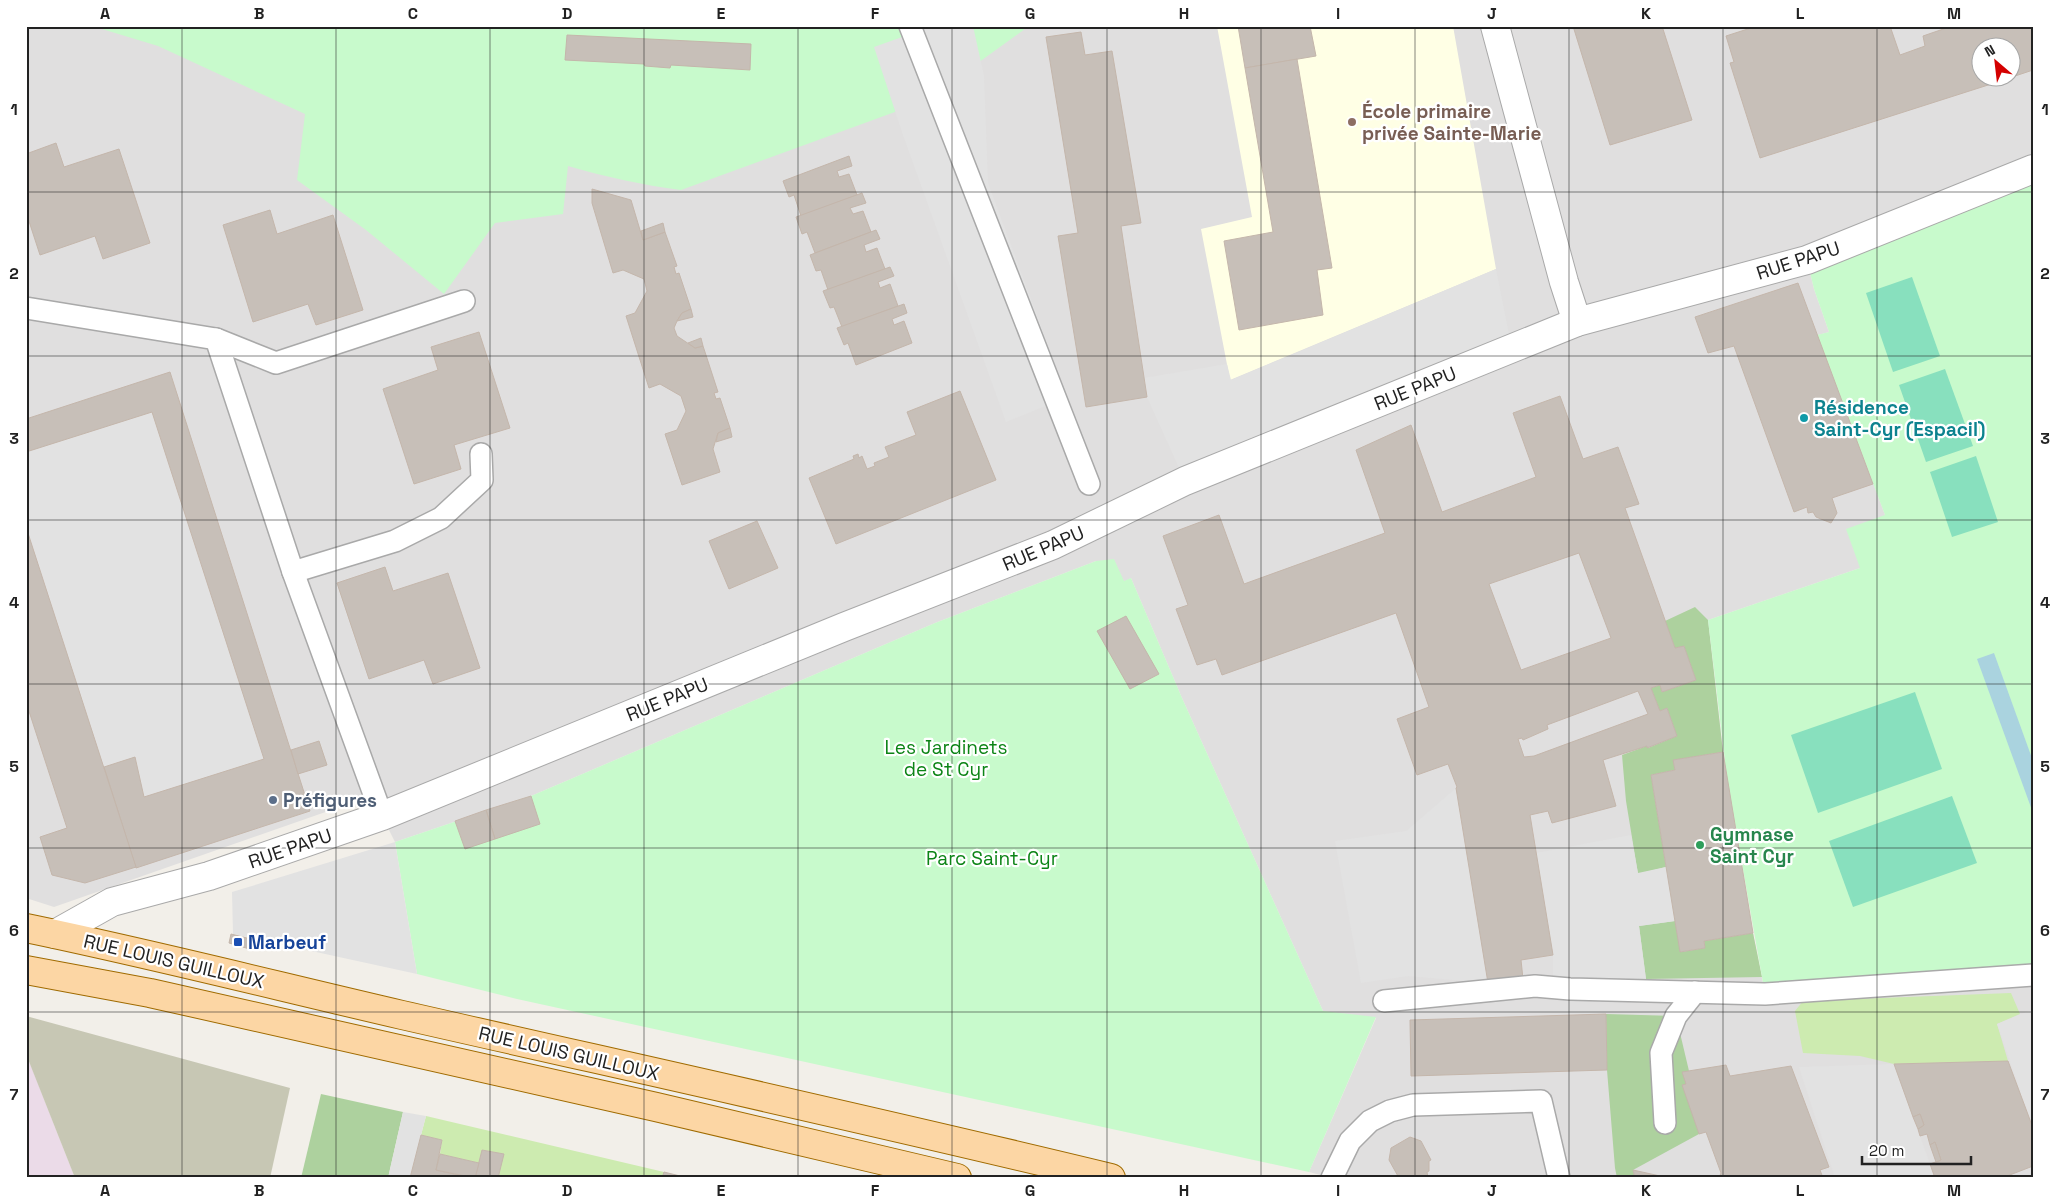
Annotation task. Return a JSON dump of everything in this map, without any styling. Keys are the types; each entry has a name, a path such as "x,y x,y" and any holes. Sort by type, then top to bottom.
{"main road":[{"name":"RUE LOUIS GUILLOUX","path":"26,928 159,956 402,1015 824,1110 1111,1178"},
{"name":"RUE LOUIS GUILLOUX","path":"26,970 150,993 656,1107 957,1178"}],"street":[{"path":"1496,26 1564,282 1577,322"},
{"name":"RUE PAPU","path":"55,934 112,902 209,876 382,816 829,633 1053,545 1185,482 1577,322 1807,260 2033,169"}],"lane":[{"path":"910,26 1090,484"},
{"path":"26,308 216,339 276,364 464,301"},
{"path":"216,339 293,572 382,816"},
{"path":"293,572 395,541 441,518 482,480 481,454"},
{"path":"1384,1001 1535,986 1570,989 1766,994 2033,975"},
{"path":"1665,1124 1661,1053 1676,1016 1695,992"},
{"path":"1332,1178 1350,1141 1370,1121 1390,1111 1413,1105 1541,1101 1559,1178"}],"shaded area":[{"path":"26,26 2033,26 2033,169 1807,260 1814,289 1829,332 1818,335 1885,515 1860,568 1708,620 1723,752 1674,760 1651,775 1681,952 1705,948 1753,933 1765,993 2033,979 2033,1178 1332,1178 1309,1172 1376,1018 1323,1011 1182,698 1131,578 1124,582 1096,561 935,623 531,796 395,842 382,816 377,794 54,907 26,898"},
{"path":"933,26 973,26 984,76 988,183 1067,397 1006,422 903,135 874,47"},
{"name":"École primaire privée Sainte-Marie","path":"1217,26 1453,26 1496,269 1230,380 1201,229 1252,217"},
{"path":"1496,269 1512,349 1185,481 1147,397 1144,378 1227,364 1231,380"},
{"path":"152,412 264,759 144,797 135,757 104,767 26,527 26,452"},
{"path":"1456,788 1488,983 1408,976 1361,983 1335,841 1406,831"},
{"path":"1631,835 1638,873 1666,867 1675,921 1639,926 1646,979 1553,977 1553,955 1536,853"},
{"path":"395,842 417,974 233,934 232,892"},
{"path":"2033,1009 2033,1128 1997,1024"},
{"path":"26,1016 290,1088 270,1178 75,1178 26,1054"},
{"path":"26,1055 31,1066 75,1178 26,1178"},
{"path":"1894,1064 1935,1178 1835,1178 1799,1067"},
{"path":"403,1112 426,1116 410,1178 388,1178"}],"green space":[{"path":"92,26 1029,26 925,101 681,190 652,186 568,166 563,214 495,223 444,294 366,230 297,180 305,114 158,46"},
{"path":"2033,169 2033,975 1765,994 1724,762 1708,620 1860,568 1846,529 1885,515 1817,335 1829,332 1814,289 1807,260"},
{"path":"1912,277 1940,356 1893,372 1866,293"},
{"path":"1945,369 1973,446 1926,462 1899,385"},
{"path":"1976,456 1998,522 1952,537 1930,472"},
{"name":"Parc Saint-Cyr","path":"1114,559 1124,581 1131,578 1182,698 1323,1011 1376,1017 1309,1172 517,999 417,974 395,842 531,796 935,623 1096,561"},
{"path":"1695,607 1708,620 1723,752 1674,760 1675,770 1651,775 1666,867 1638,874 1626,801 1622,755 1647,746 1648,748 1677,736 1667,708 1660,711 1651,688 1660,685 1662,692 1696,680 1684,646 1675,648 1665,621"},
{"path":"1915,692 1942,769 1818,813 1791,735"},
{"path":"1952,796 1977,863 1853,907 1829,841"},
{"path":"1675,921 1681,952 1705,948 1704,941 1753,933 1762,977 1646,979 1639,926"},
{"path":"2011,993 2020,1014 1997,1024 2008,1061 1894,1064 1860,1056 1803,1053 1795,1011 1803,1001"},
{"path":"1606,1014 1676,1016 1689,1071 1686,1084 1699,1134 1633,1170 1635,1178 1617,1178 1615,1168 1607,1070"},
{"path":"321,1094 403,1112 388,1178 301,1178"},
{"path":"426,1116 664,1172 662,1178 498,1178 503,1154 483,1150 479,1163 440,1154 442,1140 421,1135"}],"water":[{"path":"1994,653 2033,761 2033,813 1977,659"}],"building":[{"path":"1238,26 1310,26 1316,56 1245,68"},
{"path":"1573,26 1662,26 1692,120 1610,145"},
{"path":"1757,26 1890,26 1900,55 1925,46 1923,36 1952,26 2033,26 2033,70 2022,74 2022,38 1972,38 1972,88 1979,88 1760,158 1730,63 1734,62 1726,36"},
{"path":"1081,32 1085,55 1112,51 1141,223 1121,226 1147,397 1086,407 1058,236 1078,233 1046,37"},
{"path":"567,35 751,44 750,70 671,65 670,68 645,66 644,64 565,60"},
{"path":"1297,59 1332,268 1317,270 1323,315 1239,330 1224,241 1273,232 1245,68"},
{"path":"56,143 64,167 119,149 150,243 103,259 95,236 40,255 26,212 26,154"},
{"path":"849,156 852,166 837,171 839,177 849,174 857,195 801,216 794,195 789,197 783,181"},
{"path":"592,189 631,200 643,240 665,232 677,266 674,267 676,274 679,273 691,309 682,313 674,328 677,336 695,348 703,346 718,392 714,393 716,399 720,398 730,428 718,433 713,449 720,472 682,485 665,434 677,430 686,411 681,396 660,384 649,388 626,316 635,313 647,291 644,279 623,270 613,273 592,203"},
{"path":"862,193 866,203 850,208 853,214 863,211 871,232 815,253 807,232 802,234 796,217"},
{"path":"270,210 277,234 333,215 363,310 316,325 308,304 253,322 223,225"},
{"path":"663,223 665,232 643,240 641,231"},
{"path":"876,230 880,239 864,245 866,252 877,248 885,269 828,290 821,270 816,271 810,255"},
{"path":"890,267 894,276 878,282 880,288 890,284 898,306 842,327 834,307 830,308 823,291"},
{"name":"Résidence Saint-Cyr (Espacil)","path":"1798,283 1873,484 1832,498 1837,513 1831,523 1816,517 1813,512 1808,513 1807,507 1794,512 1734,346 1708,353 1695,317"},
{"path":"904,304 907,313 892,319 894,325 904,321 912,343 856,365 848,343 844,345 837,328"},
{"path":"691,309 693,317 677,321 682,313"},
{"path":"479,332 510,428 454,445 461,469 414,484 383,389 438,370 431,347"},
{"path":"701,338 703,346 695,348 688,343"},
{"path":"170,372 310,811 136,868 104,767 135,757 144,797 264,759 152,412 26,452 26,419"},
{"path":"960,391 996,480 836,544 809,478 854,459 853,456 858,454 859,458 862,456 867,469 875,466 874,463 889,457 885,447 916,435 907,412"},
{"path":"1560,396 1583,459 1618,447 1639,504 1625,508 1675,648 1684,646 1696,680 1662,692 1660,685 1651,688 1660,711 1667,708 1677,736 1647,748 1647,746 1603,760 1616,806 1552,823 1548,811 1530,815 1553,955 1521,960 1523,979 1488,983 1457,787 1448,764 1417,775 1397,719 1429,707 1396,613 1222,675 1216,659 1197,665 1176,609 1188,605 1163,536 1219,515 1244,584 1385,533 1356,450 1411,425 1442,512 1536,477 1513,413","holes":["1579,553 1611,638 1521,670 1489,584","1638,691 1648,714 1534,756 1524,757 1518,739 1522,738 1523,740 1548,729 1547,725"]},
{"path":"730,428 732,437 716,442 718,433"},
{"path":"757,521 778,568 729,589 709,541"},
{"path":"26,527 136,867 85,883 52,875 40,837 67,828 26,702"},
{"path":"385,567 393,591 448,573 480,668 433,684 424,660 369,679 337,583"},
{"path":"1126,616 1159,674 1130,689 1097,631"},
{"path":"319,741 327,765 298,774 291,750"},
{"name":"Gymnase Saint Cyr","path":"1723,752 1753,933 1704,941 1705,948 1680,952 1651,775 1675,770 1673,760"},
{"path":"531,796 540,824 495,839 486,810"},
{"path":"486,810 495,839 465,849 455,821"},
{"path":"231,934 255,940 253,950 229,943"},
{"path":"1606,1014 1607,1070 1411,1076 1410,1020"},
{"path":"2008,1061 2033,1128 2033,1166 2002,1178 1935,1178 1930,1164 1941,1160 1935,1142 1930,1145 1927,1134 1920,1136 1918,1129 1924,1125 1920,1114 1913,1117 1894,1064"},
{"path":"1726,1065 1730,1076 1791,1066 1829,1167 1820,1170 1823,1178 1719,1178 1721,1173 1706,1132 1699,1134 1682,1085 1686,1084 1682,1072"},
{"path":"1920,1114 1924,1125 1918,1129 1913,1117"},
{"path":"421,1135 442,1140 436,1170 472,1178 410,1178"},
{"path":"1410,1137 1421,1141 1431,1160 1429,1161 1429,1171 1427,1172 1428,1178 1399,1178 1389,1160 1391,1148"},
{"path":"1935,1142 1941,1160 1936,1162 1930,1145"},
{"path":"482,1150 504,1154 498,1178 475,1178"},
{"path":"440,1154 479,1163 475,1178 436,1170"},
{"path":"1633,1170 1669,1178 1635,1178"},
{"path":"664,1172 688,1178 662,1178"}],"place":[{"name":"École primaire privée Sainte-Marie","path":"1352,122"},
{"name":"Résidence Saint-Cyr (Espacil)","path":"1804,418"},
{"name":"Préfigures","path":"273,800"},
{"name":"Gymnase Saint Cyr","path":"1700,845"},
{"name":"Marbeuf","path":"238,942"}],"park label":[{"name":"Les Jardinets de St Cyr","path":"946,758"}]}
